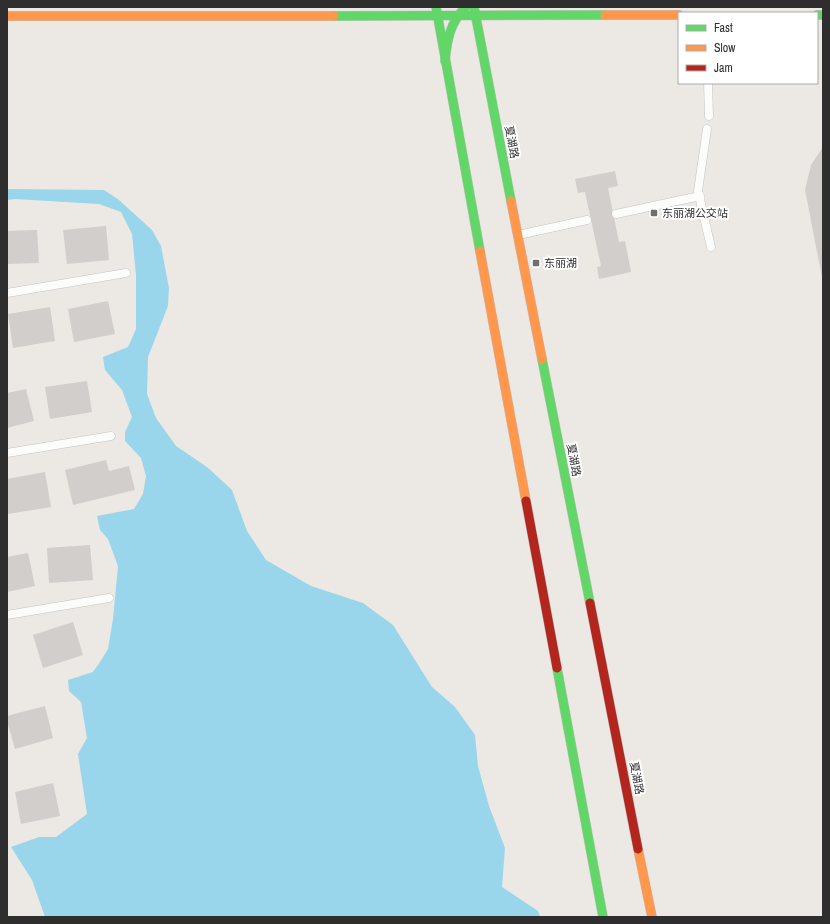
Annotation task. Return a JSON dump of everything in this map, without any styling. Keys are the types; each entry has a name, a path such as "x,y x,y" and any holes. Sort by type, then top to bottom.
{"main road":[{"path":"445,61 451,27 457,15 466,7"},
{"path":"436,11 603,917"},
{"path":"7,16 436,11 457,15 475,11 523,16 678,15"},
{"name":"夏湖路","path":"475,11 652,917"},
{"path":"496,24 503,20 523,16"},
{"path":"482,52 487,33"}],"lane":[{"path":"708,84 709,116"},
{"path":"707,129 699,184 700,196 711,247"},
{"path":"616,214 700,196"},
{"path":"518,235 587,220"},
{"path":"7,293 126,273"},
{"path":"7,453 111,436"},
{"path":"7,615 108,598"}],"water":[{"path":"7,189 104,190 119,200 152,230 161,246 169,288 168,306 148,357 147,394 156,418 176,446 207,467 232,490 247,531 266,560 311,586 363,603 393,625 432,687 455,707 475,735 478,766 489,806 505,848 502,887 538,911 540,917 45,917 32,880 11,847 39,837 56,837 87,814 78,754 87,738 81,702 69,691 68,680 93,672 108,649 113,619 118,566 108,539 100,530 97,516 134,509 143,494 146,476 141,458 125,441 125,432 132,417 122,390 105,370 103,357 128,347 136,329 136,275 132,234 121,212 99,204 15,199 7,200"}],"building":[{"path":"823,147 822,277 805,190 811,165"},
{"path":"615,171 618,186 608,188 619,242 625,241 631,272 599,279 597,267 601,266 585,192 578,193 575,179"},
{"path":"106,226 109,260 67,264 63,230"},
{"path":"37,230 39,263 7,264 7,231"},
{"path":"108,301 115,334 74,342 68,309"},
{"path":"50,307 55,341 13,348 8,314"},
{"path":"87,381 92,412 50,419 45,387"},
{"path":"26,389 34,421 7,428 7,393"},
{"path":"106,460 109,471 129,466 135,490 73,505 65,470"},
{"path":"45,472 51,507 8,514 7,479"},
{"path":"90,545 93,580 49,583 47,548"},
{"path":"28,553 35,586 7,592 7,557"},
{"path":"73,622 83,655 43,668 33,635"},
{"path":"45,706 53,738 15,749 7,716"},
{"path":"53,783 60,816 21,824 15,792"}],"traffic: fast":[{"path":"436,7 480,251"},
{"path":"445,61 450,32 456,19 466,7"},
{"path":"474,7 511,201"},
{"path":"334,16 605,15"},
{"path":"818,15 823,15"},
{"path":"542,359 590,603"},
{"path":"557,668 603,917"}],"traffic: slow":[{"path":"605,15 678,15"},
{"path":"7,16 334,16"},
{"path":"511,201 542,359"},
{"path":"480,251 526,501"},
{"path":"638,849 652,917"}],"traffic: jam":[{"path":"526,501 557,668"},
{"path":"590,603 638,849"}],"place":[{"name":"东丽湖公交站","path":"654,213"},
{"name":"东丽湖","path":"536,263"}]}
